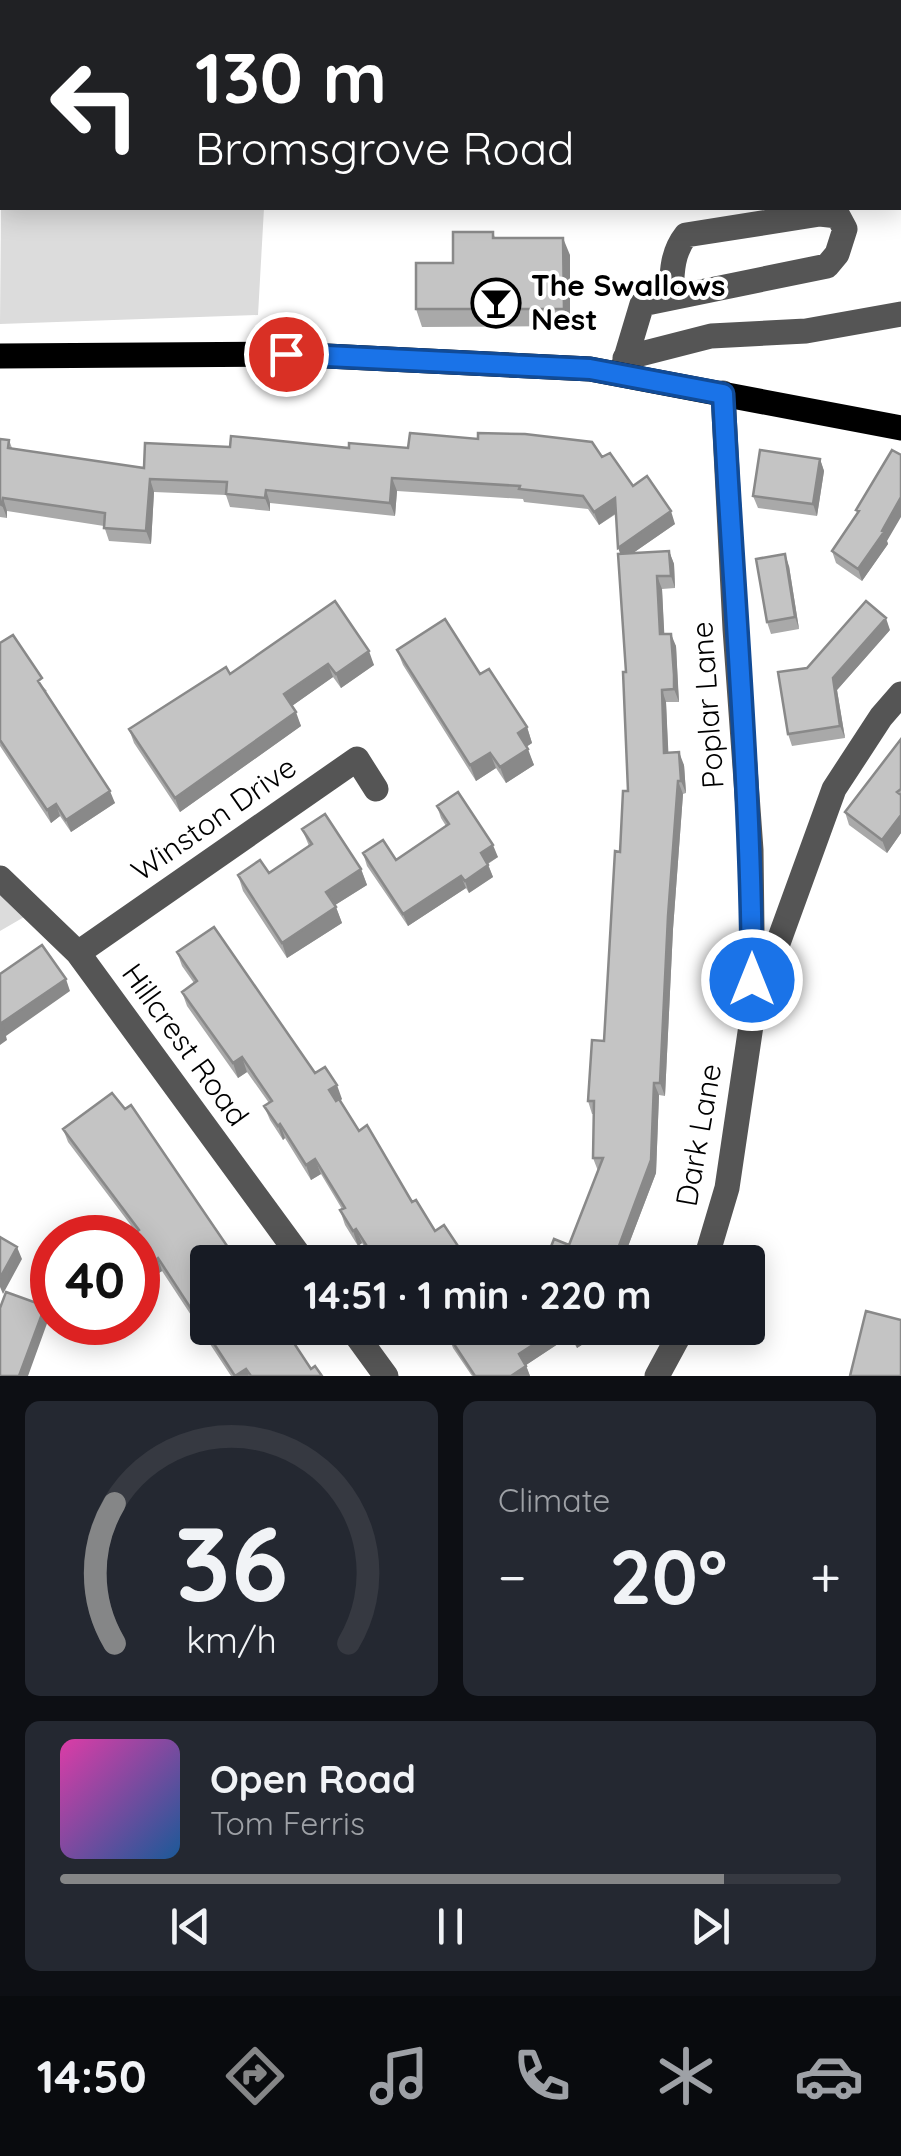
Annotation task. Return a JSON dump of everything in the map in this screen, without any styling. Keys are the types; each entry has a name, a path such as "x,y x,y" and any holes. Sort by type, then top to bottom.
{"main road":[{"path":"0,356 286,354 590,369 623,366 723,394 901,428"}],"street":[{"path":"623,366 642,304 672,298 826,266 836,254 845,229 838,216 820,214 686,235 678,244 672,266 672,298"},
{"path":"623,366 711,336 806,332 901,314"},
{"name":"Poplar Lane","path":"723,394 751,850 752,1012"},
{"name":"Dark Lane","path":"710,1245 727,1188 752,1012 834,790 881,717 901,694"},
{"name":"Winston Drive","path":"78,953 357,758 376,789"},
{"name":"Hillcrest Road","path":"0,878 78,953 292,1245"},
{"path":"363,1345 386,1376"},
{"path":"656,1376 673,1345"}],"shaded area":[{"path":"1,210 264,210 258,315 0,324"},
{"path":"0,882 31,913 0,931"}],"building":[{"name":"The Swallows Nest","path":"453,232 493,232 493,238 563,238 564,309 416,309 416,263 453,263"},
{"path":"410,433 478,439 478,433 525,434 592,442 602,457 610,453 633,486 647,476 671,511 618,548 615,498 594,512 583,496 519,489 520,486 392,478 390,503 266,490 265,498 226,494 227,482 150,479 146,531 104,528 105,513 3,498 0,504 0,439 9,440 8,448 144,468 145,443 230,447 231,436 349,448 349,443 408,448"},
{"path":"760,450 820,459 813,504 753,496"},
{"path":"892,450 901,455 901,497 884,532 858,569 832,551"},
{"path":"669,551 671,576 657,576 660,634 671,634 674,675 674,689 662,690 664,753 679,752 681,781 668,916 660,1083 654,1083 651,1160 619,1245 569,1245 603,1158 593,1158 594,1101 588,1101 592,1040 604,1041 615,851 620,852 623,791 628,791 626,672 618,554"},
{"path":"785,554 795,617 767,622 756,559"},
{"path":"335,601 369,651 336,674 328,664 284,694 296,712 175,798 129,729 226,667 230,674"},
{"path":"866,601 886,618 833,678 840,726 788,734 778,672 807,668"},
{"path":"445,619 480,674 489,669 527,727 518,733 528,749 500,767 490,753 470,765 397,650"},
{"path":"13,635 42,678 38,681 110,791 66,820 56,804 47,810 0,740 0,643"},
{"path":"901,739 901,789 897,792 901,795 901,815 882,840 845,812"},
{"path":"458,792 493,845 481,853 488,865 465,881 461,876 403,914 363,853 383,840 396,860 449,824 437,806"},
{"path":"325,814 361,869 326,892 336,907 282,943 238,875 260,860 269,873 312,844 302,829"},
{"path":"214,927 315,1073 325,1067 337,1085 329,1090 359,1131 367,1125 412,1202 416,1200 435,1231 444,1225 457,1245 366,1245 340,1210 345,1208 315,1159 306,1165 264,1106 272,1101 242,1057 233,1063 182,992 197,981 177,952"},
{"path":"42,945 66,979 0,1024 0,974"},
{"path":"112,1093 125,1109 131,1105 226,1245 190,1245 190,1307 160,1261 160,1215 128,1215 63,1129"},
{"path":"0,1237 17,1247 0,1278"},
{"path":"6,1292 30,1301 31,1345 19,1376 0,1376 0,1308"},
{"path":"866,1311 901,1320 901,1376 850,1376"},
{"path":"215,1345 295,1345 311,1369 315,1366 322,1376 251,1376 246,1369 235,1376"},
{"path":"455,1345 533,1345 519,1354 526,1366 511,1376 475,1376"}],"place":[{"name":"The Swallows Nest","path":"496,303"}],"route":[{"path":"286,354 590,369 723,394 751,850 752,980"}]}
